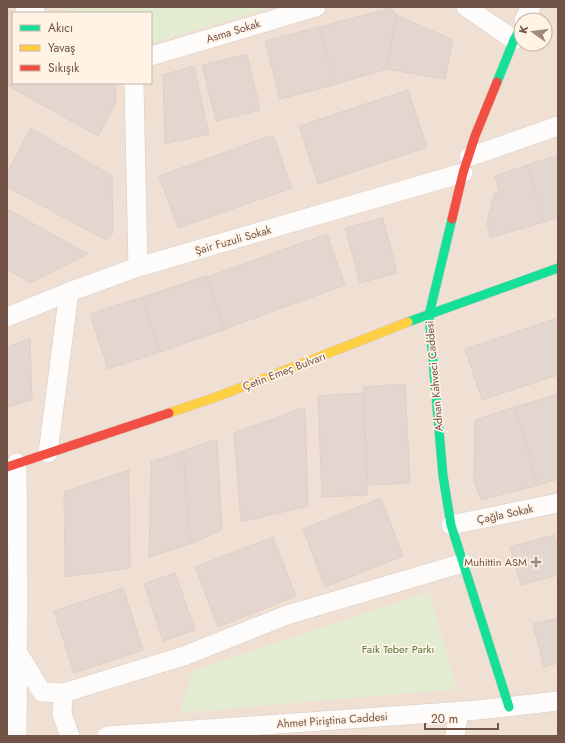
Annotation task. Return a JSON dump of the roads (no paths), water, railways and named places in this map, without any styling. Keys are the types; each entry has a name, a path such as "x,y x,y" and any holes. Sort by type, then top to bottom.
{"street":[{"path":"25,7 34,12"},
{"name":"Asma Sokak","path":"152,56 316,7"},
{"path":"466,7 513,32"},
{"name":"Adnan Kahveci Caddesi","path":"509,707 451,525 442,476 428,315 466,165 475,136 513,44"},
{"path":"134,84 138,267"},
{"name":"Şair Fuzuli Sokak","path":"7,317 69,292 138,267 466,165 558,126"},
{"name":"Çetin Emeç Bulvarı","path":"12,465 219,396 428,315 558,268"},
{"path":"48,453 69,292"},
{"path":"12,465 13,597 18,653 17,736"},
{"name":"Çağla Sokak","path":"451,525 558,503"},
{"path":"18,653 42,692 63,692 184,656 287,615 463,562"},
{"path":"63,692 62,714 70,736"},
{"name":"Ahmet Piriştina Caddesi","path":"107,736 459,712 558,701"},
{"path":"455,736 459,712"}],"place":[{"name":"Muhittin ASM","path":"536,562"}],"park label":[{"name":"Faik Teber Parkı","path":"398,649"}]}
